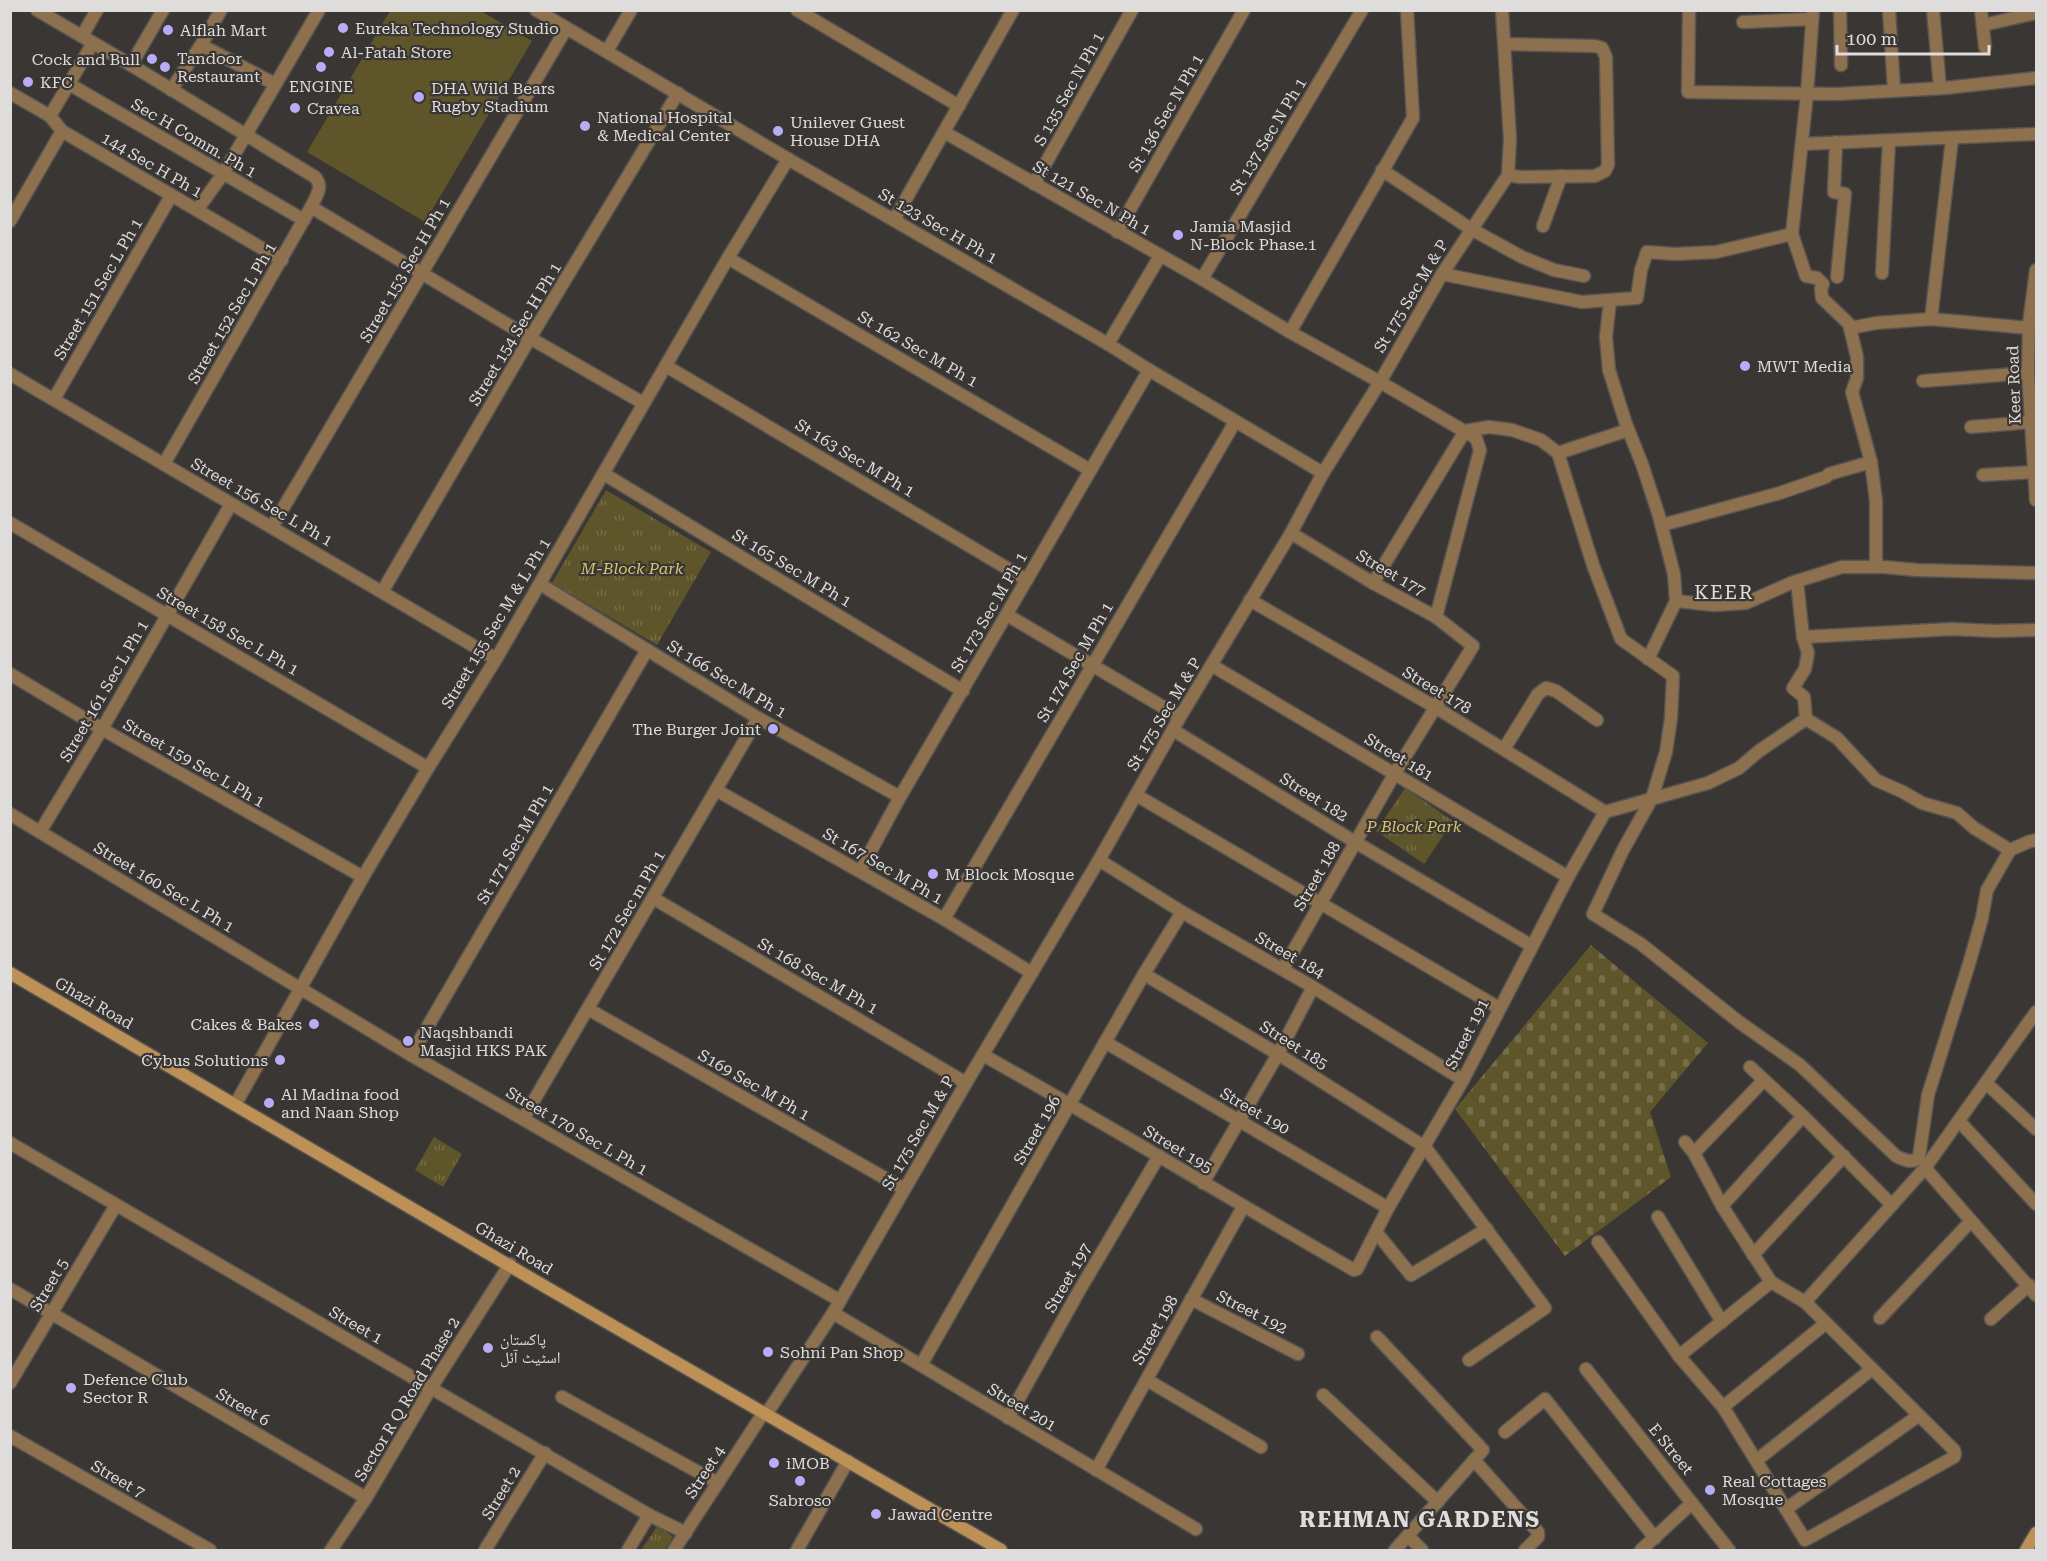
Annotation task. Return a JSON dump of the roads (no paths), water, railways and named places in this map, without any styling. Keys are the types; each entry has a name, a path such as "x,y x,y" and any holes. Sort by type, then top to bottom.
{"main road":[{"name":"Ghazi Road","path":"10,973 1001,1551"},
{"path":"2026,1551 2037,1533"}],"street":[{"path":"50,116 69,84 88,39 97,10"},
{"path":"131,65 163,10"},
{"path":"171,90 221,10"},
{"path":"197,210 223,174 319,10"},
{"name":"St 123 Sec H Ph 1","path":"536,10 1323,472"},
{"path":"607,51 631,10"},
{"path":"797,10 959,106"},
{"path":"894,220 1012,10"},
{"name":"S 135 Sec N Ph 1","path":"1034,184 1132,10"},
{"name":"St 136 Sec N Ph 1","path":"1117,232 1245,10"},
{"name":"St 137 Sec N Ph 1","path":"1202,279 1362,10"},
{"path":"1290,332 1413,118 1407,10"},
{"path":"1502,10 1510,139 1508,175 1520,177 1595,176 1605,171 1608,165 1606,57 1604,52 1595,46 1505,44"},
{"path":"1689,10 1688,92 1807,94 1940,88 2037,78"},
{"path":"1840,10 1841,64"},
{"path":"1890,10 1894,90"},
{"path":"1933,10 1940,88"},
{"path":"1981,10 1985,47"},
{"path":"41,12 245,134"},
{"path":"1983,25 2037,13"},
{"path":"1743,22 1812,15 1807,94 1792,234 1806,276 1817,278 1823,284 1822,298 1849,324 1857,357 1857,378 1852,392 1871,462 1876,501 1876,567"},
{"name":"Street 153 Sec H Ph 1","path":"272,527 566,29"},
{"path":"201,45 275,84"},
{"name":"Sec H Comm. Ph 1","path":"69,84 304,220"},
{"name":"144 Sec H Ph 1","path":"10,93 50,116 62,131 282,260"},
{"name":"Street 154 Sec H Ph 1","path":"382,592 530,338 678,93"},
{"path":"10,221 62,131"},
{"name":"St 121 Sec N Ph 1","path":"944,132 1465,431"},
{"name":"Street 152 Sec L Ph 1","path":"164,464 282,260 320,188 319,181 315,177 245,134"},
{"path":"1802,144 2037,134"},
{"path":"1931,320 1952,139"},
{"path":"1882,273 1888,141"},
{"path":"1836,142 1834,192 1845,194 1837,277"},
{"name":"Street 155 Sec M & L Ph 1","path":"235,1105 363,877 496,659 643,403 788,159"},
{"path":"1382,170 1471,229 1522,256 1554,270 1584,276"},
{"name":"St 175 Sec M & P","path":"765,1413 833,1312 1099,860 1180,717 1213,666 1291,533 1323,472 1380,382 1442,274 1508,175"},
{"path":"1543,226 1561,176"},
{"name":"Street 151 Sec L Ph 1","path":"54,399 171,196"},
{"path":"311,207 643,403"},
{"path":"1442,274 1582,302 1637,298 1641,270 1647,252 1675,254 1716,252 1792,234"},
{"path":"1108,344 1160,255"},
{"name":"St 162 Sec M Ph 1","path":"728,258 1090,470"},
{"name":"Keer Road","path":"2037,270 2029,328 2028,373 2037,500"},
{"path":"1610,300 1606,337 1609,370 1662,525 1674,574 1676,601 1648,659"},
{"path":"1850,328 1876,322 1931,320 2029,328"},
{"name":"St 163 Sec M Ph 1","path":"666,366 1027,580"},
{"name":"St 173 Sec M Ph 1","path":"860,872 900,797 1149,370"},
{"path":"1923,381 2028,373"},
{"name":"Street 156 Sec L Ph 1","path":"10,374 496,659"},
{"name":"St 174 Sec M Ph 1","path":"944,919 1235,422"},
{"path":"1971,426 2031,422"},
{"path":"1373,583 1465,431 1489,427 1512,430 1541,440 1558,453 1593,565 1621,639 1673,676 1671,718 1666,752 1652,798 1623,850 1593,914 1641,944 1739,1022 1800,1065 1896,1156 1904,1160 1913,1161 1920,1157 1928,1095 1969,964 1987,890 2010,850 2037,840"},
{"path":"1558,453 1628,430"},
{"path":"1436,617 1480,450 1476,438 1465,431"},
{"path":"1662,525 1780,494 1829,474 1871,462"},
{"path":"1983,475 2034,472"},
{"name":"St 165 Sec M Ph 1","path":"604,474 963,691"},
{"name":"Street 161 Sec L Ph 1","path":"40,832 231,504"},
{"name":"Street 158 Sec L Ph 1","path":"10,523 428,768"},
{"name":"Street 177","path":"1291,533 1373,583 1436,617 1473,646"},
{"path":"1676,601 1714,605 1746,603 1797,581 1842,567 2037,573"},
{"path":"1797,581 1803,637 1808,653 1805,669 1793,688 1804,697 1806,719"},
{"name":"St 166 Sec M Ph 1","path":"540,584 758,718 900,797"},
{"name":"Street 178","path":"1250,600 1435,707 1605,812"},
{"path":"1007,615 1180,717"},
{"path":"1803,637 1952,629 2037,630"},
{"name":"Street 188","path":"1283,969 1395,773 1473,646"},
{"name":"St 171 Sec M Ph 1","path":"411,1055 647,650"},
{"name":"Street 181","path":"1213,666 1568,877"},
{"name":"Street 159 Sec L Ph 1","path":"10,674 102,729 363,877"},
{"path":"1504,749 1538,694 1546,688 1556,691 1597,720"},
{"name":"St 172 Sec m Ph 1","path":"523,1119 758,718"},
{"path":"1605,812 1708,783 1739,768 1759,751 1806,719"},
{"path":"1806,719 1837,738 1876,780 1922,803 1957,813 1974,828 2010,850"},
{"name":"Street 182","path":"1173,730 1532,946"},
{"name":"St 167 Sec M Ph 1","path":"717,790 944,919 1032,973"},
{"path":"1136,795 1499,1008"},
{"name":"Street 191","path":"1357,1269 1388,1208 1463,1080 1568,877 1605,812"},
{"name":"Street 160 Sec L Ph 1","path":"10,814 300,988"},
{"name":"Street 184","path":"1099,860 1182,912 1314,987 1463,1080"},
{"name":"St 168 Sec M Ph 1","path":"653,898 966,1083"},
{"name":"Street 196","path":"921,1365 1144,974 1182,912"},
{"name":"Street 185","path":"1144,974 1278,1054 1425,1147"},
{"path":"1203,1183 1314,987"},
{"name":"Street 170 Sec L Ph 1","path":"300,988 411,1055 839,1300"},
{"name":"S169 Sec M Ph 1","path":"588,1009 904,1189"},
{"path":"1805,1302 1925,1168 2037,1012"},
{"name":"Street 190","path":"1105,1042 1388,1208"},
{"name":"Street 195","path":"983,1055 1071,1104 1243,1207 1354,1270 1357,1269"},
{"path":"1750,1067 1892,1205"},
{"path":"1694,1153 1764,1080"},
{"path":"1986,1083 2037,1129"},
{"path":"1722,1206 1803,1116"},
{"path":"1959,1121 2037,1204"},
{"path":"1598,1242 1679,1356 1723,1407 1803,1539 1807,1540 1954,1457 1954,1450 1805,1302 1771,1282 1722,1206 1694,1153 1685,1142"},
{"name":"Street 1","path":"10,1143 649,1515 686,1533"},
{"path":"1425,1147 1545,1308 1469,1360"},
{"name":"Street 197","path":"1008,1418 1079,1291 1159,1156"},
{"path":"1753,1255 1844,1156"},
{"path":"1925,1168 2033,1290 1991,1319"},
{"name":"Street 5","path":"10,1383 117,1205"},
{"name":"Street 198","path":"1096,1470 1243,1207"},
{"path":"1658,1217 1722,1322"},
{"path":"1880,1318 1971,1221"},
{"path":"1376,1232 1411,1275 1487,1229"},
{"name":"Sector R Q Road Phase 2","path":"331,1551 510,1264"},
{"path":"1679,1356 1771,1282"},
{"name":"Street 6","path":"10,1289 366,1498"},
{"name":"Street 192","path":"1191,1299 1298,1354"},
{"name":"Street 201","path":"833,1312 1196,1529"},
{"path":"1723,1407 1826,1323"},
{"path":"1377,1337 1483,1450 1395,1551"},
{"name":"E Street","path":"1586,1369 1729,1551"},
{"path":"1757,1460 1872,1369"},
{"path":"1147,1380 1261,1447"},
{"path":"1323,1395 1438,1502"},
{"path":"562,1397 718,1484"},
{"path":"1505,1432 1545,1399 1649,1546 1692,1503"},
{"name":"Street 4","path":"674,1551 765,1413"},
{"path":"1786,1509 1918,1416"},
{"name":"Street 7","path":"10,1436 210,1551"},
{"name":"Street 2","path":"485,1551 545,1453"},
{"path":"1474,1460 1538,1532 1538,1537 1525,1551"},
{"path":"797,1551 848,1461"},
{"path":"628,1551 649,1515"},
{"path":"1408,1536 1422,1551"}],"place":[{"name":"Eureka Technology Studio","path":"343,28"},
{"name":"Alflah Mart","path":"168,30"},
{"name":"Al-Fatah Store","path":"329,52"},
{"name":"Cock and Bull","path":"152,59"},
{"name":"Tandoor Restaurant","path":"165,67"},
{"name":"ENGINE","path":"321,67"},
{"name":"KFC","path":"28,82"},
{"name":"DHA Wild Bears Rugby Stadium","path":"419,97"},
{"name":"Cravea","path":"295,108"},
{"name":"National Hospital & Medical Center","path":"585,126"},
{"name":"Unilever Guest House DHA","path":"778,131"},
{"name":"Jamia Masjid N-Block Phase.1","path":"1178,235"},
{"name":"MWT Media","path":"1745,366"},
{"name":"The Burger Joint","path":"773,729"},
{"name":"M Block Mosque","path":"933,874"},
{"name":"Cakes & Bakes","path":"314,1024"},
{"name":"Naqshbandi Masjid HKS PAK","path":"408,1041"},
{"name":"Cybus Solutions","path":"280,1060"},
{"name":"Al Madina food and Naan Shop","path":"269,1103"},
{"name":"پاکستان اسٹیٹ آئل","path":"488,1348"},
{"name":"Sohni Pan Shop","path":"768,1352"},
{"name":"Defence Club Sector R","path":"71,1388"},
{"name":"iMOB","path":"774,1463"},
{"name":"Sabroso","path":"800,1481"},
{"name":"Real Cottages Mosque","path":"1710,1490"},
{"name":"Jawad Centre","path":"876,1514"}],"district":[{"name":"KEER","path":"1724,592"},
{"name":"REHMAN GARDENS","path":"1420,1519"}],"park label":[{"name":"M-Block Park","path":"632,568"},
{"name":"P Block Park","path":"1414,826"}]}
